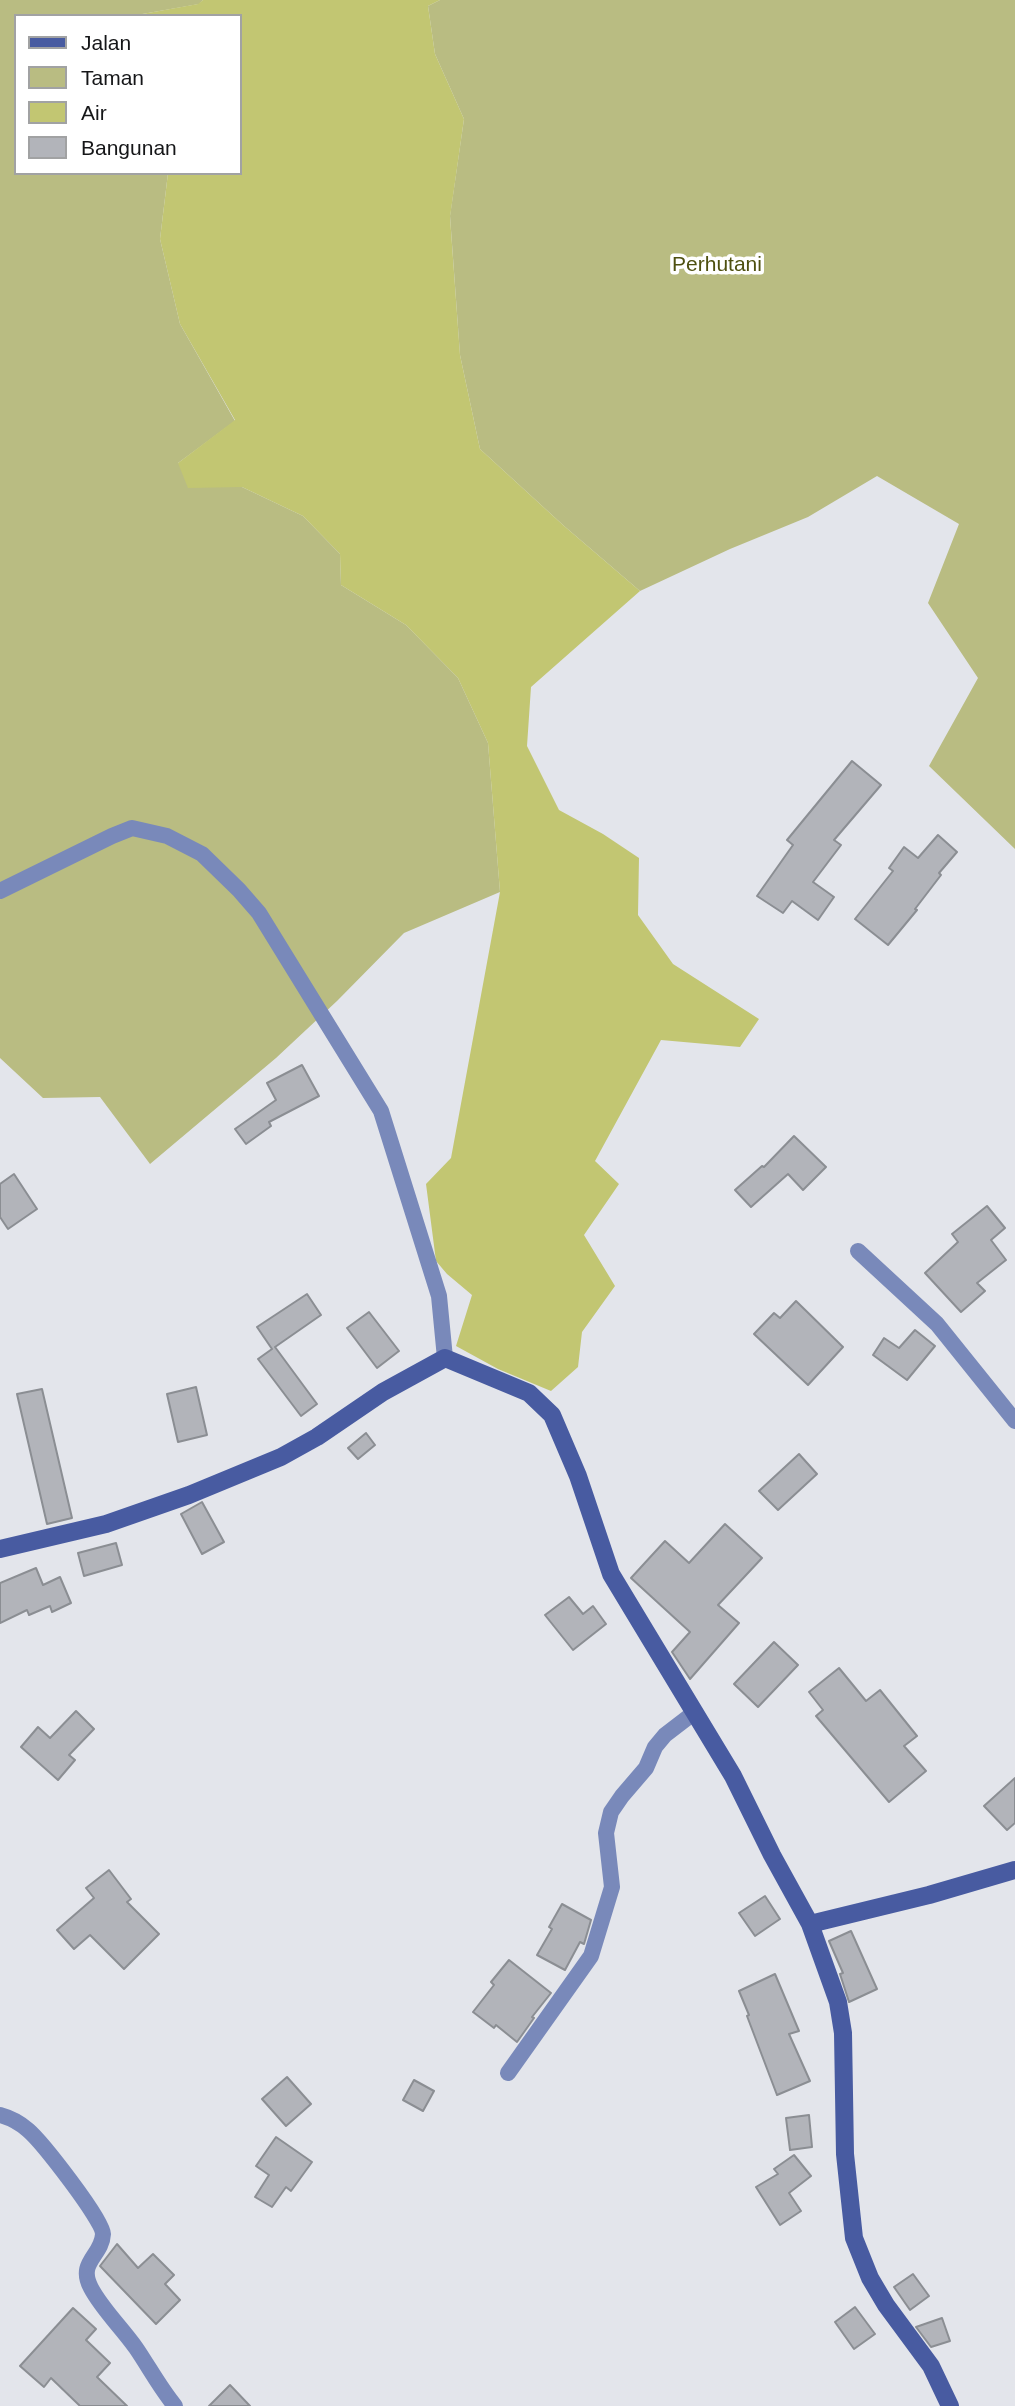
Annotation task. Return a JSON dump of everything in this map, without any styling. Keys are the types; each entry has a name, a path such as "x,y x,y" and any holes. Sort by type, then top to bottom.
{"main road":[{"path":"0,1549 119,1520 281,1457 317,1437 383,1392 444,1358 529,1393 552,1415 578,1476 611,1574 733,1776 810,1924 838,2002 843,2033 845,2154 854,2238 870,2278 886,2305 931,2366 950,2406"},
{"path":"810,1924 929,1895 1015,1870"}],"street":[{"path":"0,891 132,828 167,836 202,854 239,890 259,913 381,1111 439,1296 444,1358"},
{"path":"858,1251 937,1324 1015,1421"},
{"path":"508,2073 591,1956 612,1887 606,1833 611,1812 646,1768 655,1748 665,1735 695,1712"},
{"path":"0,2115 18,2123 42,2145 101,2224 101,2241 86,2269 91,2289 175,2406"}],"green space":[{"path":"0,0 203,0 199,4 142,14 14,14 14,175 168,175 160,239 180,324 235,421 178,463 242,487 303,516 340,554 341,585 406,625 458,678 488,743 500,892 404,933 276,1058 150,1164 100,1097 43,1098 0,1058"},
{"name":"Perhutani","path":"440,0 1015,0 1015,849 929,766 978,678 928,603 959,524 877,476 808,517 730,549 640,591 480,449 460,355 450,216 464,119 435,54 428,6"}],"water":[{"path":"203,0 440,0 428,6 435,54 464,119 450,217 460,355 480,449 640,591 531,687 527,746 559,810 639,858 638,915 673,964 759,1019 740,1047 661,1040 595,1161 619,1184 584,1235 615,1286 582,1332 578,1367 551,1391 498,1369 456,1346 472,1295 436,1261 426,1184 451,1158 500,892 488,743 458,678 406,625 341,585 340,554 303,516 242,487 188,488 178,463 235,420 180,324 160,239 168,175 242,175 242,14 142,14 198,4"}],"building":[{"path":"852,761 881,785 834,840 841,845 813,882 834,897 818,920 792,901 783,913 757,896 793,845 787,840"},
{"path":"938,835 957,852 939,873 941,875 915,909 917,910 888,945 855,919 893,871 889,868 904,847 918,858"},
{"path":"302,1065 319,1096 269,1122 271,1126 246,1144 235,1129 276,1100 267,1083"},
{"path":"794,1136 826,1167 803,1190 788,1174 751,1207 735,1190 764,1167"},
{"path":"14,1174 37,1209 8,1229 0,1217 0,1184"},
{"path":"987,1206 1005,1228 991,1240 1006,1260 977,1283 985,1291 961,1312 925,1273 958,1242 952,1234"},
{"path":"307,1294 321,1315 275,1347 317,1404 301,1416 258,1359 272,1349 257,1327"},
{"path":"796,1301 843,1347 808,1385 754,1334 774,1313 780,1318"},
{"path":"369,1312 399,1351 377,1368 347,1328"},
{"path":"915,1330 935,1346 907,1380 873,1355 884,1338 899,1348"},
{"path":"196,1387 207,1435 178,1442 167,1394"},
{"path":"42,1389 72,1518 47,1524 17,1394"},
{"path":"366,1433 375,1445 358,1459 348,1448"},
{"path":"799,1454 817,1474 778,1510 759,1491"},
{"path":"202,1502 224,1542 202,1554 181,1514"},
{"path":"725,1524 762,1558 718,1605 739,1623 690,1679 672,1652 690,1632 631,1578 665,1541 689,1563"},
{"path":"116,1543 122,1565 84,1576 78,1553"},
{"path":"36,1568 43,1585 60,1577 71,1603 52,1612 50,1606 29,1615 27,1610 0,1623 0,1583"},
{"path":"569,1597 583,1614 593,1606 606,1624 573,1650 545,1615"},
{"path":"774,1642 798,1665 758,1707 734,1684"},
{"path":"839,1668 866,1701 880,1690 917,1736 904,1746 926,1771 889,1802 816,1716 823,1710 809,1692"},
{"path":"76,1711 94,1729 69,1755 75,1760 58,1780 21,1747 38,1727 50,1738"},
{"path":"1015,1778 1015,1823 1007,1830 984,1806"},
{"path":"109,1870 131,1899 127,1902 159,1934 124,1969 90,1935 74,1949 57,1930 94,1898 86,1888"},
{"path":"765,1896 780,1919 755,1936 739,1913"},
{"path":"562,1904 591,1920 584,1944 580,1942 565,1970 537,1955"},
{"path":"851,1931 877,1989 849,2002 840,1974 843,1973 829,1941"},
{"path":"509,1960 551,1993 517,2042 496,2025 494,2028 473,2012 494,1985 491,1982"},
{"path":"775,1974 799,2031 789,2034 810,2081 777,2095 739,1991"},
{"path":"287,2077 311,2104 286,2126 262,2099"},
{"path":"414,2080 434,2091 423,2111 403,2100"},
{"path":"809,2115 812,2147 790,2150 786,2118"},
{"path":"276,2137 312,2162 291,2191 286,2187 272,2207 255,2197 269,2175 256,2166"},
{"path":"794,2155 811,2176 789,2193 801,2211 780,2225 756,2187 778,2174 774,2169"},
{"path":"117,2244 138,2268 153,2254 174,2275 165,2284 180,2300 156,2324 100,2266"},
{"path":"913,2274 929,2296 910,2310 894,2287"},
{"path":"855,2307 875,2334 854,2349 835,2322"},
{"path":"73,2308 96,2329 86,2340 110,2363 97,2377 127,2406 80,2406 51,2378 44,2387 20,2366"},
{"path":"942,2318 950,2341 931,2347 916,2327"},
{"path":"230,2385 250,2406 209,2406"}]}
